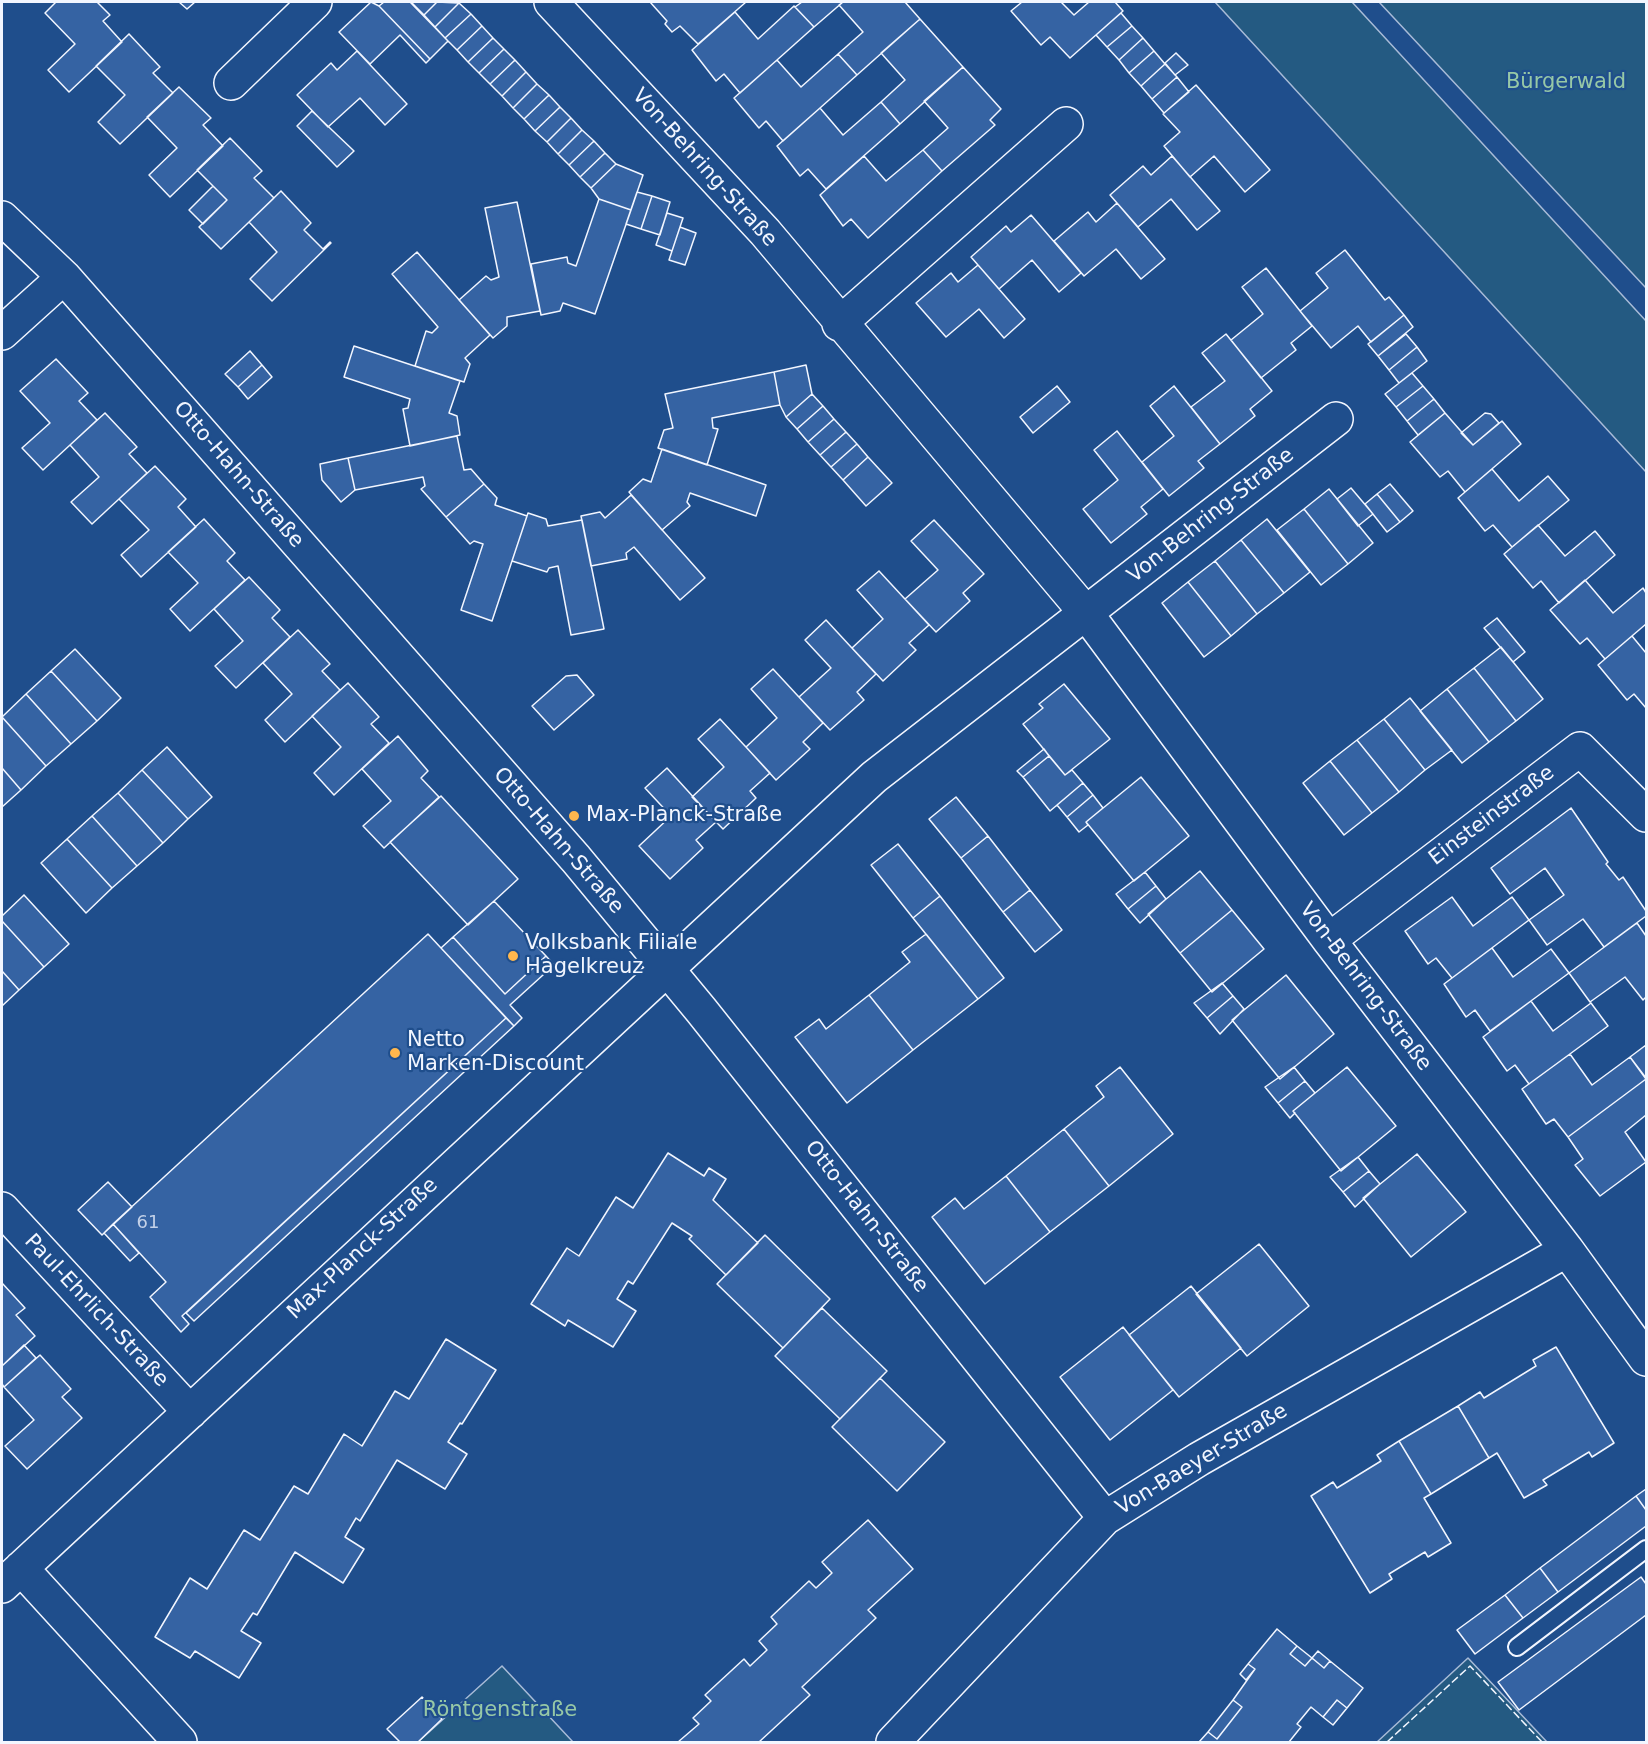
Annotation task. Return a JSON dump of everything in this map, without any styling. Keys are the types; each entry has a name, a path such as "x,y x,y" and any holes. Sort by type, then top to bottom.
{"street":[{"path":"231,83 315,2"},
{"name":"Von-Behring-Straße","path":"566,6 765,232 839,324 1086,613 1329,940 1567,1250 1647,1359"},
{"path":"839,324 1066,124"},
{"name":"Otto-Hahn-Straße","path":"2,218 64,277 576,859 1105,1518"},
{"path":"2,333 64,277"},
{"name":"Von-Behring-Straße","path":"1086,613 1336,418"},
{"name":"Max-Planck-Straße","path":"11,1577 874,777 1086,613"},
{"name":"Einsteinstraße","path":"1329,940 1580,749 1647,815"},
{"name":"Paul-Ehrlich-Straße","path":"2,1209 189,1412"},
{"name":"Von-Baeyer-Straße","path":"893,1743 1105,1518 1199,1459 1567,1250"},
{"path":"11,1577 180,1743"}],"lane":[{"path":"1517,1647 1647,1549"}],"green space":[{"path":"1215,2 1352,2 1646,321 1646,472"},
{"name":"Bürgerwald","path":"1379,2 1646,2 1646,288"},
{"path":"1468,1658 1547,1742 1377,1742"},
{"name":"Röntgenstraße","path":"502,1666 573,1742 418,1742"}],"building":[{"path":"56,2 97,2 110,15 103,21 122,42 69,92 48,70 75,44 45,13"},
{"path":"179,2 195,2 187,9"},
{"path":"371,2 379,6 430,59 426,63 400,35 370,64 339,32"},
{"path":"384,2 410,2 448,41 430,59 379,6"},
{"path":"437,2 424,15 412,3"},
{"path":"437,2 459,3 435,27 424,15"},
{"path":"650,2 746,2 698,44 680,26 672,32 665,24 667,21"},
{"path":"802,2 843,2 814,27 795,7"},
{"path":"843,2 905,2 920,19 857,75 838,54 863,32 839,5"},
{"path":"1022,2 1061,2 1074,15 1089,2 1115,2 1123,11 1070,58 1050,37 1041,45 1011,11"},
{"path":"459,3 471,14 445,38 435,27"},
{"path":"794,6 814,27 740,93 724,74 716,81 692,50 735,12 758,39"},
{"path":"1121,13 1132,26 1107,47 1096,35"},
{"path":"471,14 482,26 457,50 445,38"},
{"path":"920,19 963,67 900,124 881,102 905,80 881,53"},
{"path":"482,26 493,38 468,62 457,50"},
{"path":"1132,26 1143,38 1119,60 1107,47"},
{"path":"129,34 160,67 153,73 173,93 120,144 98,122 125,95 96,66"},
{"path":"493,38 504,49 479,73 468,62"},
{"path":"1143,38 1154,51 1129,73 1119,60"},
{"path":"504,49 515,60 490,84 479,73"},
{"path":"357,51 407,104 385,125 360,98 328,127 297,95 331,63 337,70"},
{"path":"1154,51 1165,64 1141,86 1129,73"},
{"path":"1176,53 1188,65 1175,75 1165,63"},
{"path":"838,54 857,75 783,141 766,121 759,128 734,98 777,60 801,87"},
{"path":"515,60 526,72 502,96 490,84"},
{"path":"1165,64 1177,77 1152,99 1141,86"},
{"path":"963,67 1001,109 990,120 995,125 942,171 923,150 948,128 924,101"},
{"path":"526,72 537,84 513,108 502,96"},
{"path":"1177,77 1189,92 1164,113 1152,99"},
{"path":"537,84 549,95 524,119 513,108"},
{"path":"1196,85 1270,170 1245,192 1214,156 1190,177 1164,146 1180,132 1163,114"},
{"path":"179,87 211,118 203,125 223,146 170,197 149,175 177,148 147,117"},
{"path":"549,95 560,107 535,131 524,119"},
{"path":"881,102 900,124 826,189 808,169 800,176 777,146 820,108 843,135"},
{"path":"560,107 571,118 547,142 535,131"},
{"path":"312,111 354,151 337,167 297,126"},
{"path":"571,118 582,130 558,154 547,142"},
{"path":"582,130 594,141 569,165 558,154"},
{"path":"230,138 262,171 254,178 274,198 221,249 199,227 227,200 197,170"},
{"path":"594,141 605,153 580,177 569,165"},
{"path":"923,150 942,171 868,238 851,219 843,226 820,195 864,156 886,181"},
{"path":"605,153 616,164 591,188 580,177"},
{"path":"1172,156 1220,211 1197,230 1171,199 1138,227 1110,195 1143,166 1151,175"},
{"path":"616,164 643,175 631,210 599,199 591,188"},
{"path":"213,186 227,200 203,224 189,210"},
{"path":"281,191 311,223 304,230 323,249 331,243 272,301 250,279 277,252 249,222"},
{"path":"637,192 652,196 641,229 626,224"},
{"path":"652,196 670,202 660,235 641,229"},
{"path":"599,199 631,210 595,314 563,303 560,311 541,315 531,264 567,257 568,263 576,266"},
{"path":"517,202 540,311 507,317 507,326 493,338 459,300 486,276 491,280 499,277 485,208"},
{"path":"1117,203 1165,259 1141,279 1116,249 1084,276 1054,241 1088,212 1096,222"},
{"path":"667,213 683,218 672,251 656,245"},
{"path":"1031,215 1081,273 1059,292 1032,260 999,289 971,257 1006,226 1011,232"},
{"path":"680,227 696,233 685,265 669,260"},
{"path":"1345,250 1385,300 1389,297 1404,315 1371,342 1358,326 1331,348 1300,311 1328,288 1316,273"},
{"path":"417,252 490,335 465,358 470,364 464,382 415,366 426,331 432,333 438,327 392,274"},
{"path":"978,265 1025,319 1004,338 979,309 946,337 916,303 951,273 958,282"},
{"path":"1266,268 1312,326 1291,343 1296,350 1261,378 1231,340 1263,314 1242,287"},
{"path":"1404,315 1413,327 1378,356 1368,344"},
{"path":"1226,334 1272,391 1250,409 1255,416 1220,444 1191,407 1225,381 1202,353"},
{"path":"1406,334 1417,347 1389,370 1378,356"},
{"path":"354,346 460,381 449,413 457,416 460,435 410,446 403,409 408,408 410,399 344,377"},
{"path":"1417,347 1427,361 1399,383 1389,370"},
{"path":"250,351 262,365 238,387 225,374"},
{"path":"56,359 88,393 79,401 97,420 43,470 22,448 50,423 20,391"},
{"path":"262,365 272,377 248,399 238,387"},
{"path":"806,365 812,394 786,417 780,405 774,372"},
{"path":"774,372 780,405 712,418 713,428 718,429 707,465 658,448 664,430 673,428 665,394"},
{"path":"1412,373 1423,386 1396,407 1385,394"},
{"path":"1057,386 1070,402 1033,433 1020,417"},
{"path":"1174,386 1220,444 1198,461 1204,468 1169,496 1142,462 1174,436 1150,406"},
{"path":"1423,386 1434,399 1407,421 1396,407"},
{"path":"812,394 823,406 797,429 786,417"},
{"path":"1434,399 1445,413 1418,435 1407,421"},
{"path":"823,406 834,419 808,442 797,429"},
{"path":"105,413 137,447 129,454 147,473 92,524 71,502 99,477 70,445"},
{"path":"1445,413 1473,445 1502,421 1521,444 1465,492 1448,471 1440,477 1410,442"},
{"path":"1485,413 1491,414 1499,423 1473,445 1461,433"},
{"path":"834,419 846,432 820,455 808,442"},
{"path":"1117,431 1163,489 1141,507 1147,514 1111,543 1083,509 1118,480 1094,450"},
{"path":"846,432 857,444 831,467 820,455"},
{"path":"457,436 464,470 471,469 484,484 446,517 421,489 425,486 423,477 355,490 348,458"},
{"path":"857,444 868,457 843,480 831,467"},
{"path":"662,449 766,485 756,516 690,493 687,502 690,506 662,530 629,492 643,479 651,482"},
{"path":"868,457 892,483 866,506 843,480"},
{"path":"348,458 355,490 341,502 322,480 320,464"},
{"path":"155,466 186,499 178,507 196,527 141,577 121,555 149,530 119,499"},
{"path":"1492,469 1519,501 1548,476 1569,500 1512,547 1493,525 1485,531 1458,498"},
{"path":"484,484 497,498 495,505 527,516 492,621 461,610 483,544 474,541 470,544 446,517"},
{"path":"1390,484 1413,511 1400,522 1377,494"},
{"path":"1351,488 1373,514 1358,526 1337,499"},
{"path":"1329,489 1373,543 1348,564 1304,509"},
{"path":"1377,494 1400,522 1387,532 1365,504"},
{"path":"631,495 705,578 680,600 634,547 626,553 627,559 591,566 581,516 600,512 605,518"},
{"path":"1304,509 1348,564 1321,585 1277,530"},
{"path":"528,513 546,519 548,526 582,520 604,629 571,635 558,566 549,568 547,572 512,561"},
{"path":"204,519 235,553 227,561 245,580 190,631 170,609 198,583 168,552"},
{"path":"1267,519 1310,572 1284,593 1241,540"},
{"path":"934,520 984,574 963,593 970,601 936,632 905,599 938,570 911,541"},
{"path":"1538,525 1565,556 1595,531 1615,555 1559,603 1541,581 1533,588 1504,554"},
{"path":"1241,540 1284,593 1257,614 1215,561"},
{"path":"1215,561 1257,614 1231,636 1188,582"},
{"path":"879,571 929,625 909,643 916,650 883,681 852,648 883,619 857,590"},
{"path":"249,577 280,610 272,618 290,637 236,688 215,666 243,641 214,609"},
{"path":"1585,580 1613,613 1643,588 1646,593 1646,624 1605,659 1587,638 1580,644 1550,610"},
{"path":"1188,582 1231,636 1204,657 1162,603"},
{"path":"1497,618 1525,652 1513,662 1484,628"},
{"path":"826,620 876,674 857,692 864,700 830,730 799,697 831,668 805,640"},
{"path":"298,630 330,664 322,671 340,690 285,742 265,720 292,694 263,663"},
{"path":"1632,636 1646,653 1646,708 1634,694 1627,700 1598,665"},
{"path":"1501,647 1543,699 1516,721 1474,668"},
{"path":"75,649 121,698 97,721 51,671"},
{"path":"1474,668 1516,721 1489,742 1447,689"},
{"path":"773,669 823,723 803,742 810,749 776,780 746,747 777,718 751,689"},
{"path":"51,671 97,721 71,744 26,694"},
{"path":"577,675 594,695 554,730 532,706 566,676"},
{"path":"348,683 379,717 371,724 389,743 334,795 314,773 341,747 312,716"},
{"path":"1064,684 1110,739 1065,775 1023,724 1043,708 1039,704"},
{"path":"1447,689 1489,742 1462,763 1420,711"},
{"path":"26,694 71,744 46,766 2,717"},
{"path":"1410,698 1452,750 1425,770 1384,719"},
{"path":"2,717 46,766 21,790 2,768"},
{"path":"720,719 770,773 750,791 756,798 723,829 692,797 724,767 698,739"},
{"path":"1384,719 1425,770 1399,792 1357,740"},
{"path":"398,736 428,771 421,778 439,797 384,848 363,826 391,801 362,769"},
{"path":"1357,740 1399,792 1372,813 1330,761"},
{"path":"167,747 212,797 188,819 142,770"},
{"path":"1044,749 1049,756 1023,777 1017,771"},
{"path":"1049,756 1065,775 1072,770 1083,783 1050,811 1023,777"},
{"path":"1330,761 1372,813 1344,835 1303,783"},
{"path":"2,768 21,790 2,807"},
{"path":"667,768 716,822 696,840 703,848 670,879 639,846 671,816 645,788"},
{"path":"142,770 188,819 163,843 118,793"},
{"path":"1141,777 1189,836 1134,881 1086,822"},
{"path":"1083,783 1093,795 1067,817 1057,805"},
{"path":"118,793 163,843 137,866 92,816"},
{"path":"1093,795 1103,808 1086,822 1088,825 1079,832 1067,817"},
{"path":"441,796 518,879 468,925 390,842"},
{"path":"956,797 988,836 961,858 929,819"},
{"path":"1571,808 1608,862 1606,864 1619,880 1623,877 1646,911 1646,916 1604,947 1583,919 1547,945 1529,920 1564,895 1545,868 1510,894 1491,868"},
{"path":"92,816 137,866 112,888 67,839"},
{"path":"988,836 1030,890 1003,912 961,858"},
{"path":"67,839 112,888 86,913 41,863"},
{"path":"898,844 940,896 913,918 871,865"},
{"path":"1200,871 1232,910 1180,953 1148,914"},
{"path":"1145,872 1156,886 1128,909 1116,894"},
{"path":"1156,886 1166,899 1140,923 1128,909"},
{"path":"1030,890 1062,930 1035,952 1003,912"},
{"path":"24,895 69,944 44,967 2,921 2,916"},
{"path":"940,896 1004,978 978,999 913,918"},
{"path":"1452,897 1473,926 1512,897 1529,920 1452,978 1436,958 1428,964 1405,931"},
{"path":"494,901 546,956 505,994 453,937"},
{"path":"1232,910 1264,949 1212,992 1180,953"},
{"path":"2,921 44,967 19,990 2,971"},
{"path":"1637,923 1646,936 1646,997 1643,1000 1625,977 1590,1002 1569,973"},
{"path":"428,934 506,1018 182,1316 189,1324 181,1332 150,1297 166,1282 113,1224"},
{"path":"926,934 978,999 913,1050 869,995 910,962 902,952"},
{"path":"453,937 505,994 546,956 554,965 510,1005 522,1018 514,1026 441,948"},
{"path":"1492,948 1513,977 1551,949 1569,973 1490,1031 1475,1010 1466,1017 1444,984"},
{"path":"2,971 19,990 2,1006"},
{"path":"1286,975 1334,1034 1280,1079 1232,1020"},
{"path":"1222,983 1233,996 1207,1018 1194,1003"},
{"path":"869,995 913,1050 847,1103 795,1037 819,1019 826,1029"},
{"path":"1233,996 1244,1009 1220,1034 1207,1018"},
{"path":"1531,1001 1553,1031 1591,1003 1608,1026 1529,1084 1515,1065 1507,1071 1483,1037"},
{"path":"506,1018 514,1026 194,1321 186,1313"},
{"path":"1646,1045 1646,1078 1630,1057"},
{"path":"1570,1054 1592,1085 1630,1057 1646,1079 1568,1137 1554,1119 1546,1124 1522,1089"},
{"path":"1120,1067 1173,1134 1109,1186 1064,1129 1104,1097 1096,1086"},
{"path":"1294,1067 1305,1081 1278,1103 1265,1087"},
{"path":"1347,1067 1396,1126 1341,1171 1293,1111"},
{"path":"1646,1079 1646,1115 1625,1132 1646,1162 1600,1196 1575,1165 1583,1159 1568,1137"},
{"path":"1305,1081 1315,1093 1293,1111 1295,1113 1290,1118 1278,1103"},
{"path":"1064,1129 1109,1186 1050,1232 1006,1176"},
{"path":"668,1153 704,1176 709,1168 726,1179 713,1200 758,1243 726,1275 689,1239 692,1236 672,1223 633,1284 628,1281 617,1299 636,1311 613,1347 568,1320 565,1326 531,1304 567,1248 579,1256 616,1197 633,1208"},
{"path":"1417,1154 1466,1212 1411,1257 1363,1198"},
{"path":"1358,1157 1369,1171 1343,1192 1330,1177"},
{"path":"1369,1171 1380,1184 1355,1207 1343,1192"},
{"path":"1006,1176 1050,1232 985,1284 932,1217 955,1198 964,1209"},
{"path":"108,1182 132,1207 102,1235 78,1210"},
{"path":"113,1224 139,1253 130,1261 104,1233"},
{"path":"765,1235 830,1299 783,1348 717,1284"},
{"path":"1259,1244 1309,1306 1247,1356 1196,1294"},
{"path":"2,1283 25,1308 16,1315 35,1336 2,1366"},
{"path":"1191,1286 1241,1348 1179,1397 1129,1335"},
{"path":"822,1308 887,1371 840,1419 775,1356"},
{"path":"1123,1327 1173,1390 1110,1440 1060,1377"},
{"path":"446,1339 496,1370 448,1442 467,1454 445,1489 397,1460 360,1521 356,1518 345,1537 364,1549 343,1583 295,1552 257,1615 253,1613 241,1631 261,1643 239,1678 195,1651 190,1658 155,1637 190,1578 207,1589 244,1530 260,1540 294,1486 308,1494 344,1434 362,1446 395,1391 409,1399"},
{"path":"24,1345 36,1358 4,1387 2,1366"},
{"path":"1556,1347 1614,1443 1592,1457 1589,1452 1543,1480 1547,1485 1524,1498 1497,1453 1489,1458 1458,1406 1480,1392 1484,1398 1536,1366 1533,1360"},
{"path":"40,1355 71,1389 62,1397 82,1418 27,1469 5,1446 34,1420 4,1387"},
{"path":"880,1378 945,1442 897,1491 832,1427"},
{"path":"1458,1406 1489,1458 1431,1494 1399,1441"},
{"path":"1399,1441 1431,1494 1424,1498 1451,1543 1428,1557 1425,1552 1389,1574 1392,1579 1370,1593 1311,1496 1333,1482 1337,1488 1381,1461 1377,1455"},
{"path":"1646,1489 1646,1510 1636,1496"},
{"path":"1636,1496 1646,1510 1646,1526 1558,1592 1540,1568"},
{"path":"868,1520 913,1569 868,1610 876,1618 802,1687 810,1695 759,1742 678,1742 699,1724 693,1718 711,1701 705,1695 744,1659 750,1666 767,1650 759,1641 777,1624 771,1617 809,1581 816,1588 832,1573 822,1562"},
{"path":"1540,1568 1558,1592 1523,1618 1505,1595"},
{"path":"1641,1577 1646,1584 1646,1615 1519,1710 1498,1682"},
{"path":"1505,1595 1523,1618 1475,1654 1457,1630"},
{"path":"1277,1629 1297,1646 1290,1654 1305,1666 1312,1658 1324,1668 1330,1661 1363,1688 1347,1708 1337,1700 1323,1717 1311,1707 1297,1724 1301,1727 1289,1742 1199,1742 1208,1732 1217,1739 1242,1707 1233,1700 1255,1669 1248,1664"},
{"path":"1297,1646 1312,1658 1305,1666 1290,1654"},
{"path":"1318,1651 1330,1661 1324,1668 1312,1658"},
{"path":"1248,1664 1255,1669 1246,1680 1240,1674"},
{"path":"422,1697 442,1719 418,1742 400,1742 387,1729"},
{"path":"1233,1700 1242,1707 1217,1739 1208,1732"},
{"path":"1337,1700 1347,1708 1333,1725 1323,1717"}],"fence":[{"path":"1387,1742 1470,1666 1542,1742"}],"place":[{"name":"Max-Planck-Straße","path":"574,816"},
{"name":"Volksbank Filiale Hagelkreuz","path":"513,956"},
{"name":"Netto Marken-Discount","path":"395,1053"}]}
